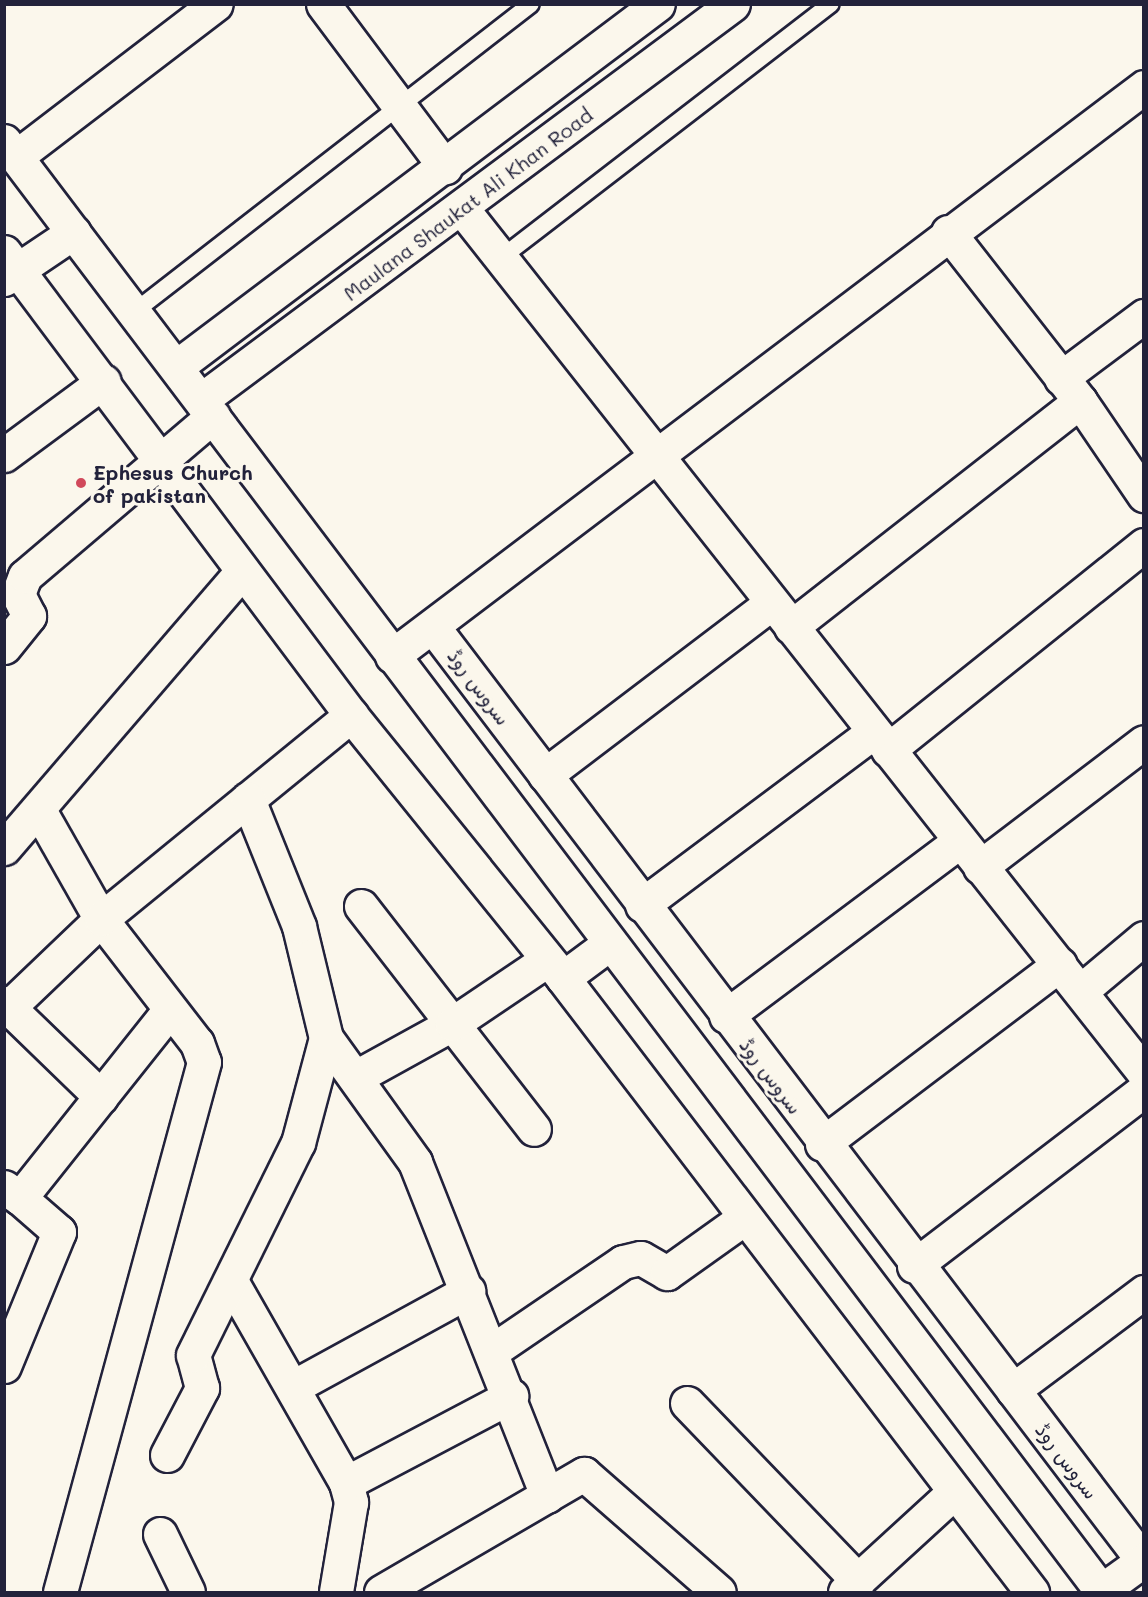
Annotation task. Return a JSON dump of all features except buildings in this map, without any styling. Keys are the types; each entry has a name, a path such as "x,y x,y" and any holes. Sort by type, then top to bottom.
{"street":[{"path":"216,4 11,149 609,944 1102,1592 1143,1561"},
{"path":"323,4 445,167"},
{"path":"176,367 445,167 658,4"},
{"name":"Maulana Shaukat Ali Khan Road","path":"4,647 29,616 18,594 25,576 163,460 207,408 733,4"},
{"path":"392,656 433,627 948,232 1143,87"},
{"path":"464,210 980,867 1082,990 1143,1074"},
{"path":"74,232 9,267 104,381 242,571 351,715 555,969 1032,1593"},
{"path":"948,232 1070,390 1143,495"},
{"path":"545,775 782,615 1070,390 1143,316"},
{"path":"4,455 104,381"},
{"path":"642,905 881,741 1143,545"},
{"path":"4,849 242,571"},
{"name":"سروس روڈ","path":"433,627 914,1266 1013,1390 1143,1561"},
{"path":"101,1097 7,1005 101,919 351,715"},
{"path":"980,867 1143,742"},
{"path":"248,799 299,926 326,1038 416,1162 511,1396 547,1496"},
{"path":"39,810 101,919 169,1011 197,1044 204,1062 202,1078 60,1593"},
{"path":"726,1016 960,841"},
{"path":"361,906 534,1129"},
{"path":"1082,990 1143,938"},
{"path":"356,1077 555,969 609,944"},
{"path":"822,1144 1060,964"},
{"path":"4,1366 59,1232 12,1193 101,1097 169,1011"},
{"path":"167,1455 202,1388 193,1355 298,1143 326,1038"},
{"path":"914,1266 1143,1090"},
{"path":"492,1351 623,1262 641,1258 667,1274 744,1218"},
{"path":"231,1281 346,1483 351,1502 336,1593"},
{"path":"293,1387 468,1290"},
{"path":"1013,1390 1143,1292"},
{"path":"346,1483 511,1396"},
{"path":"687,1402 851,1587 954,1492"},
{"path":"381,1593 589,1474 703,1589"},
{"path":"160,1534 188,1593"}],"lane":[{"path":"134,312 531,4"},
{"path":"501,258 831,4"}],"place":[{"name":"Ephesus Church of pakistan","path":"81,483"}]}
